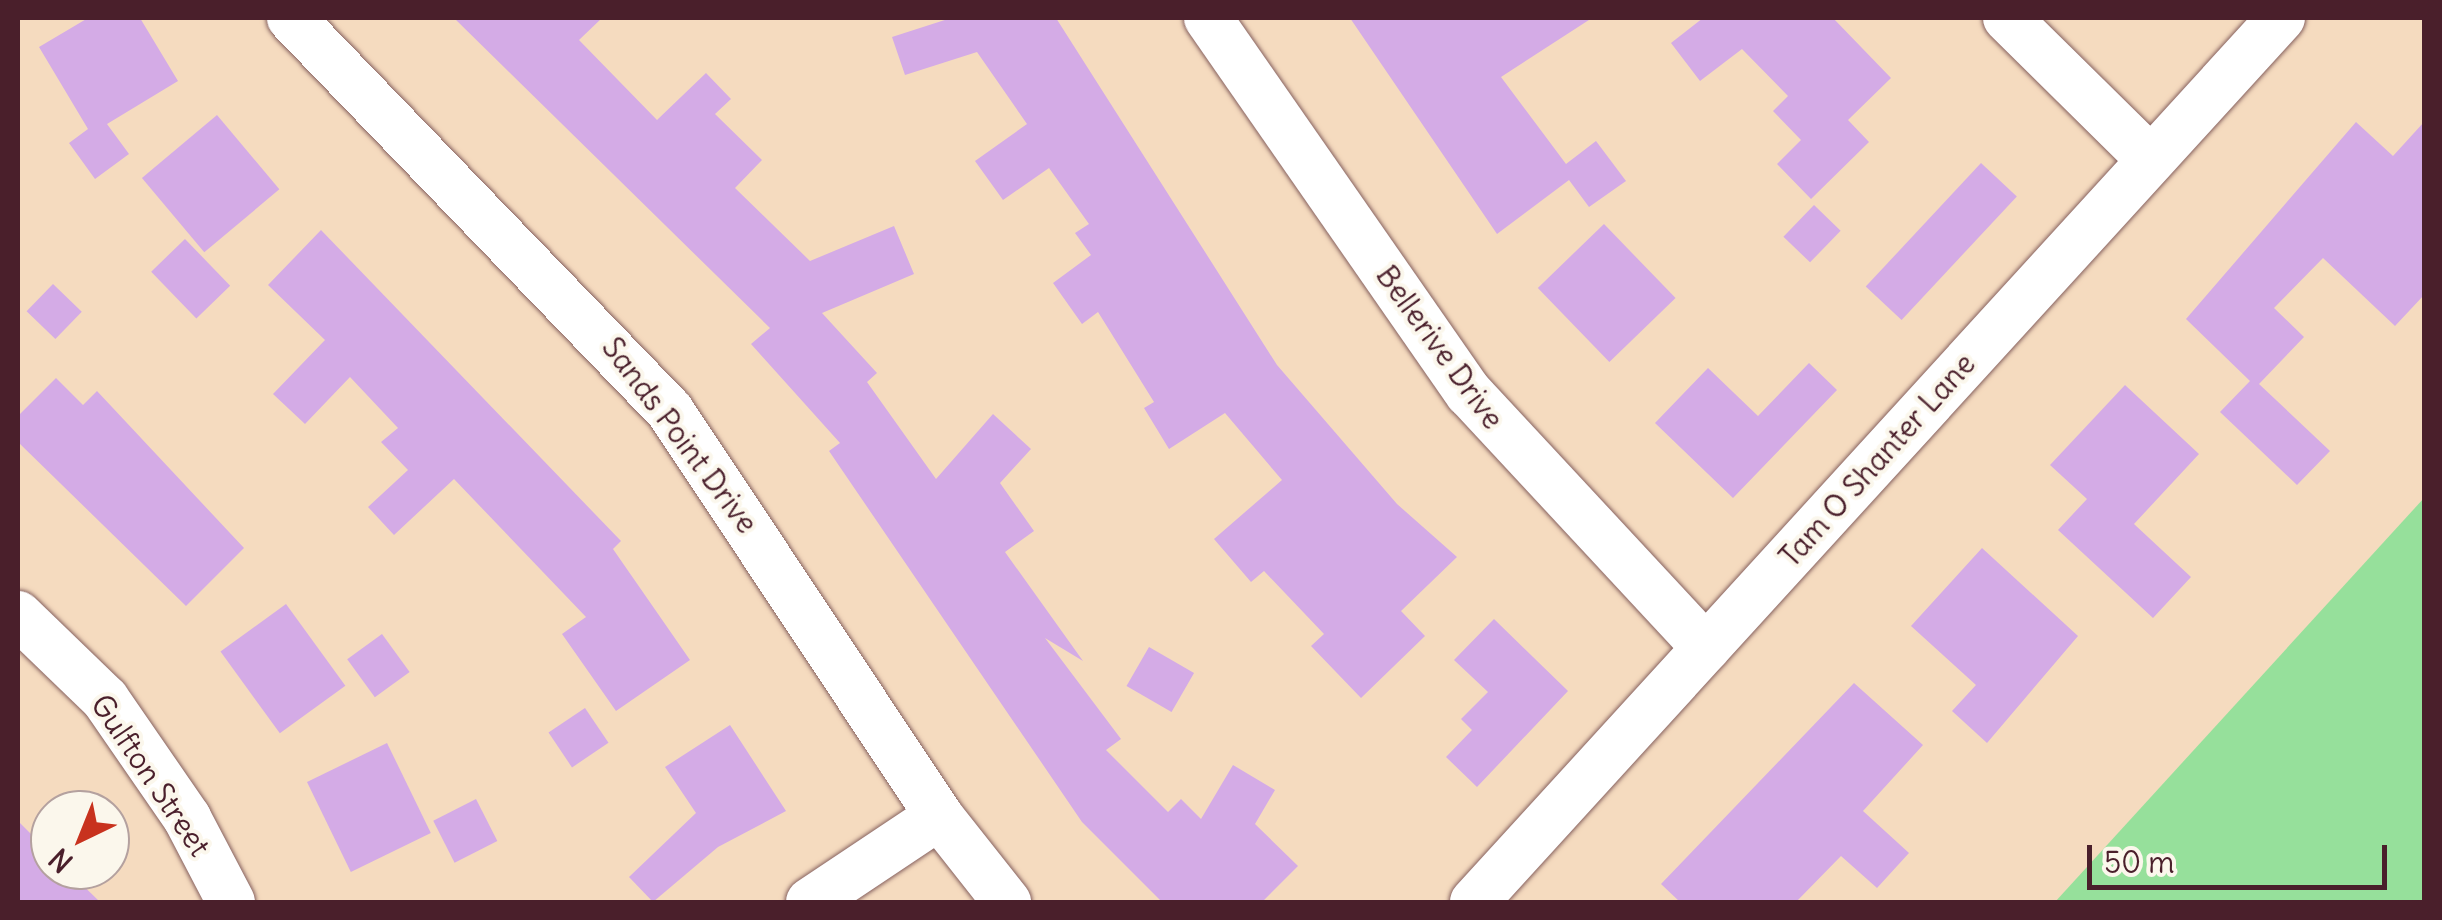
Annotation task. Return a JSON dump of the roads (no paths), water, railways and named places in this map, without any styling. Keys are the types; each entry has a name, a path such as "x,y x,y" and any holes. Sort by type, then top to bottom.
{"street":[{"name":"Sands Point Drive","path":"291,18 670,411 939,816 1007,902"},
{"name":"Bellerive Drive","path":"1208,18 1469,393 1706,648"},
{"path":"2007,18 2151,160"},
{"name":"Tam O Shanter Lane","path":"1474,902 2281,18"},
{"name":"Gulfton Street","path":"18,614 104,698 231,902"},
{"path":"810,902 939,816"}]}
